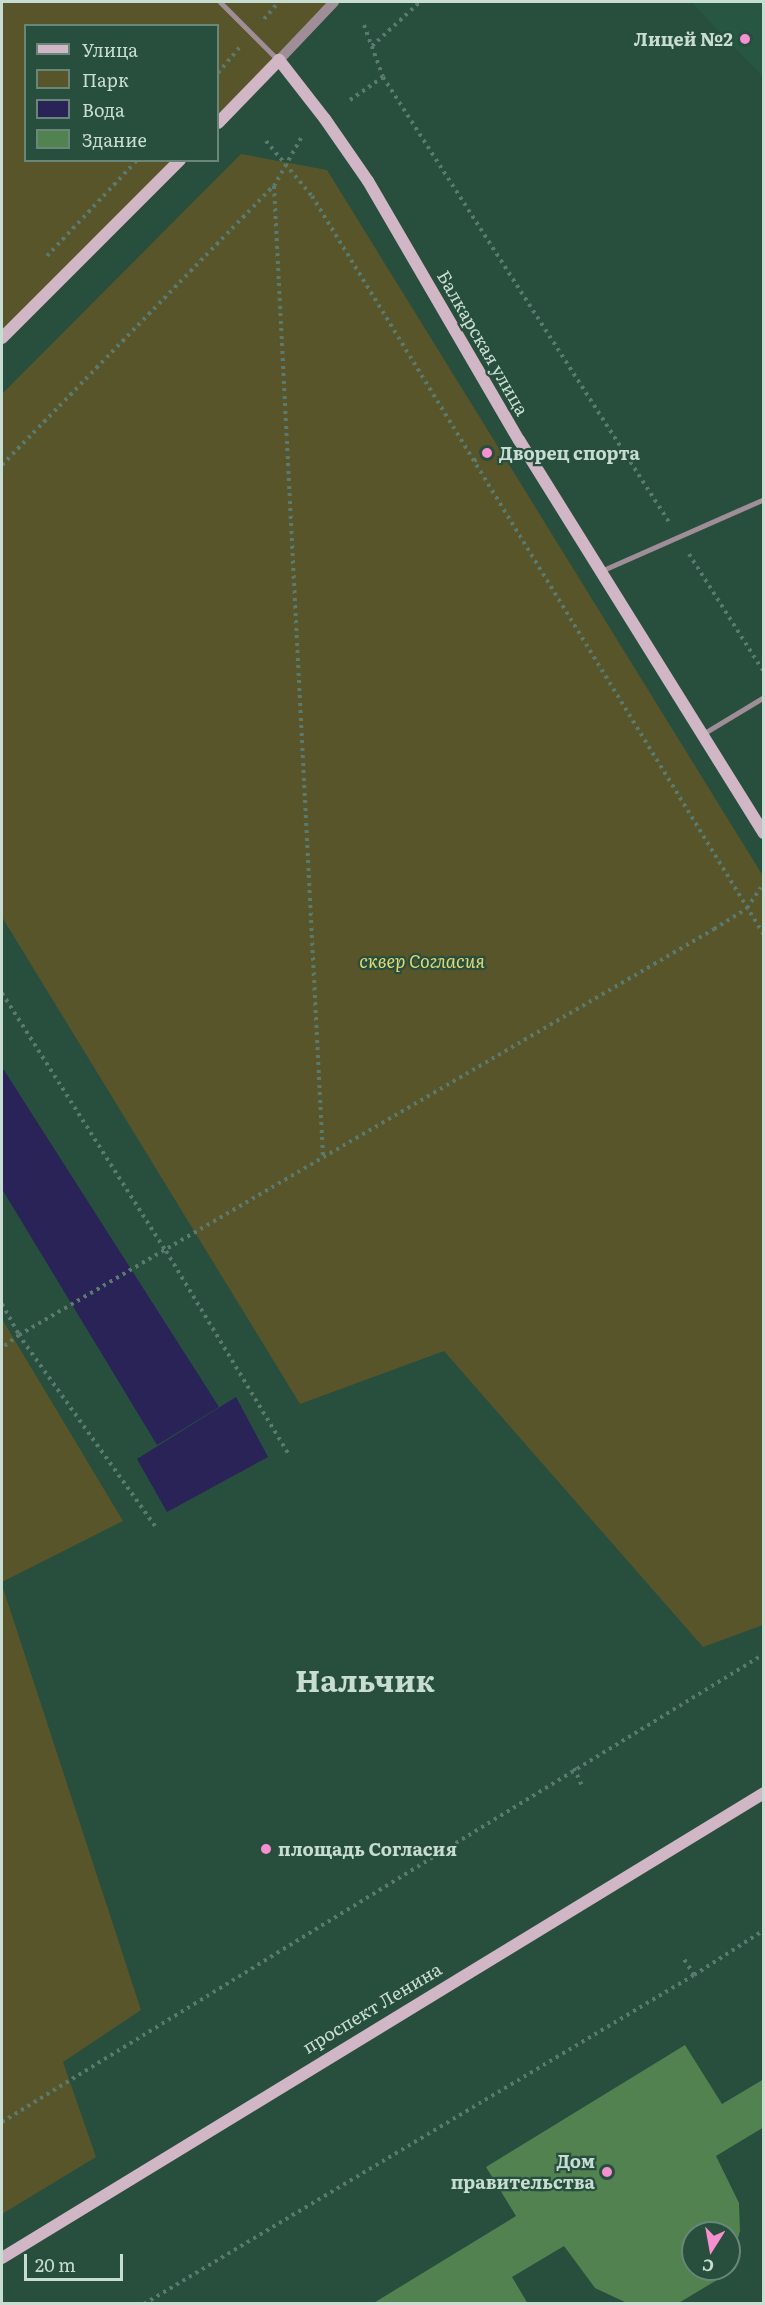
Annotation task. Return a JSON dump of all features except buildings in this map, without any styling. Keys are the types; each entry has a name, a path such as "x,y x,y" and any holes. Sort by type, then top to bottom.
{"main road":[{"path":"219,122 279,60"},
{"name":"Балкарская улица","path":"279,60 368,181 519,440 764,833"},
{"path":"2,338 178,162"},
{"name":"проспект Ленина","path":"2,2258 764,1793"}],"street":[{"path":"220,2 279,60 334,2"}],"lane":[{"path":"601,571 677,534 764,500"},
{"path":"703,734 764,697"}],"path":[{"path":"372,46 420,2"},
{"path":"363,25 384,77 764,672"},
{"path":"350,100 384,77"},
{"path":"2,465 274,186 301,138"},
{"path":"266,141 287,162 312,196 764,935"},
{"path":"40,264 135,162"},
{"path":"274,186 323,1158"},
{"path":"474,461 487,453"},
{"path":"2,1348 19,1335 166,1251 747,908 761,887"},
{"path":"2,993 166,1251 288,1453"},
{"path":"2,1304 19,1335 154,1526"},
{"path":"2,2122 574,1767 764,1654"},
{"path":"574,1767 582,1786"},
{"path":"144,2304 694,1975 764,1930"},
{"path":"684,1959 694,1975"}],"shaded area":[{"name":"Лицей №2","path":"691,2 763,2 763,77"}],"green space":[{"path":"2,2 334,2 219,122 219,24 24,24 24,162 179,162 2,338"},
{"name":"сквер Согласия","path":"241,154 327,170 763,876 763,1625 703,1647 444,1351 300,1404 2,917 2,394"},
{"path":"2,1319 123,1521 2,1582"},
{"path":"2,1585 141,2010 63,2062 96,2157 2,2214"}],"water":[{"path":"2,1067 219,1407 157,1445 2,1189"},
{"path":"236,1397 268,1457 167,1512 137,1459"}],"place":[{"name":"Лицей №2","path":"745,39"},
{"name":"Дворец спорта","path":"487,453"},
{"name":"площадь Согласия","path":"266,1849"},
{"name":"Дом правительства","path":"607,2172"}],"district":[{"name":"Нальчик","path":"365,1679"}]}
